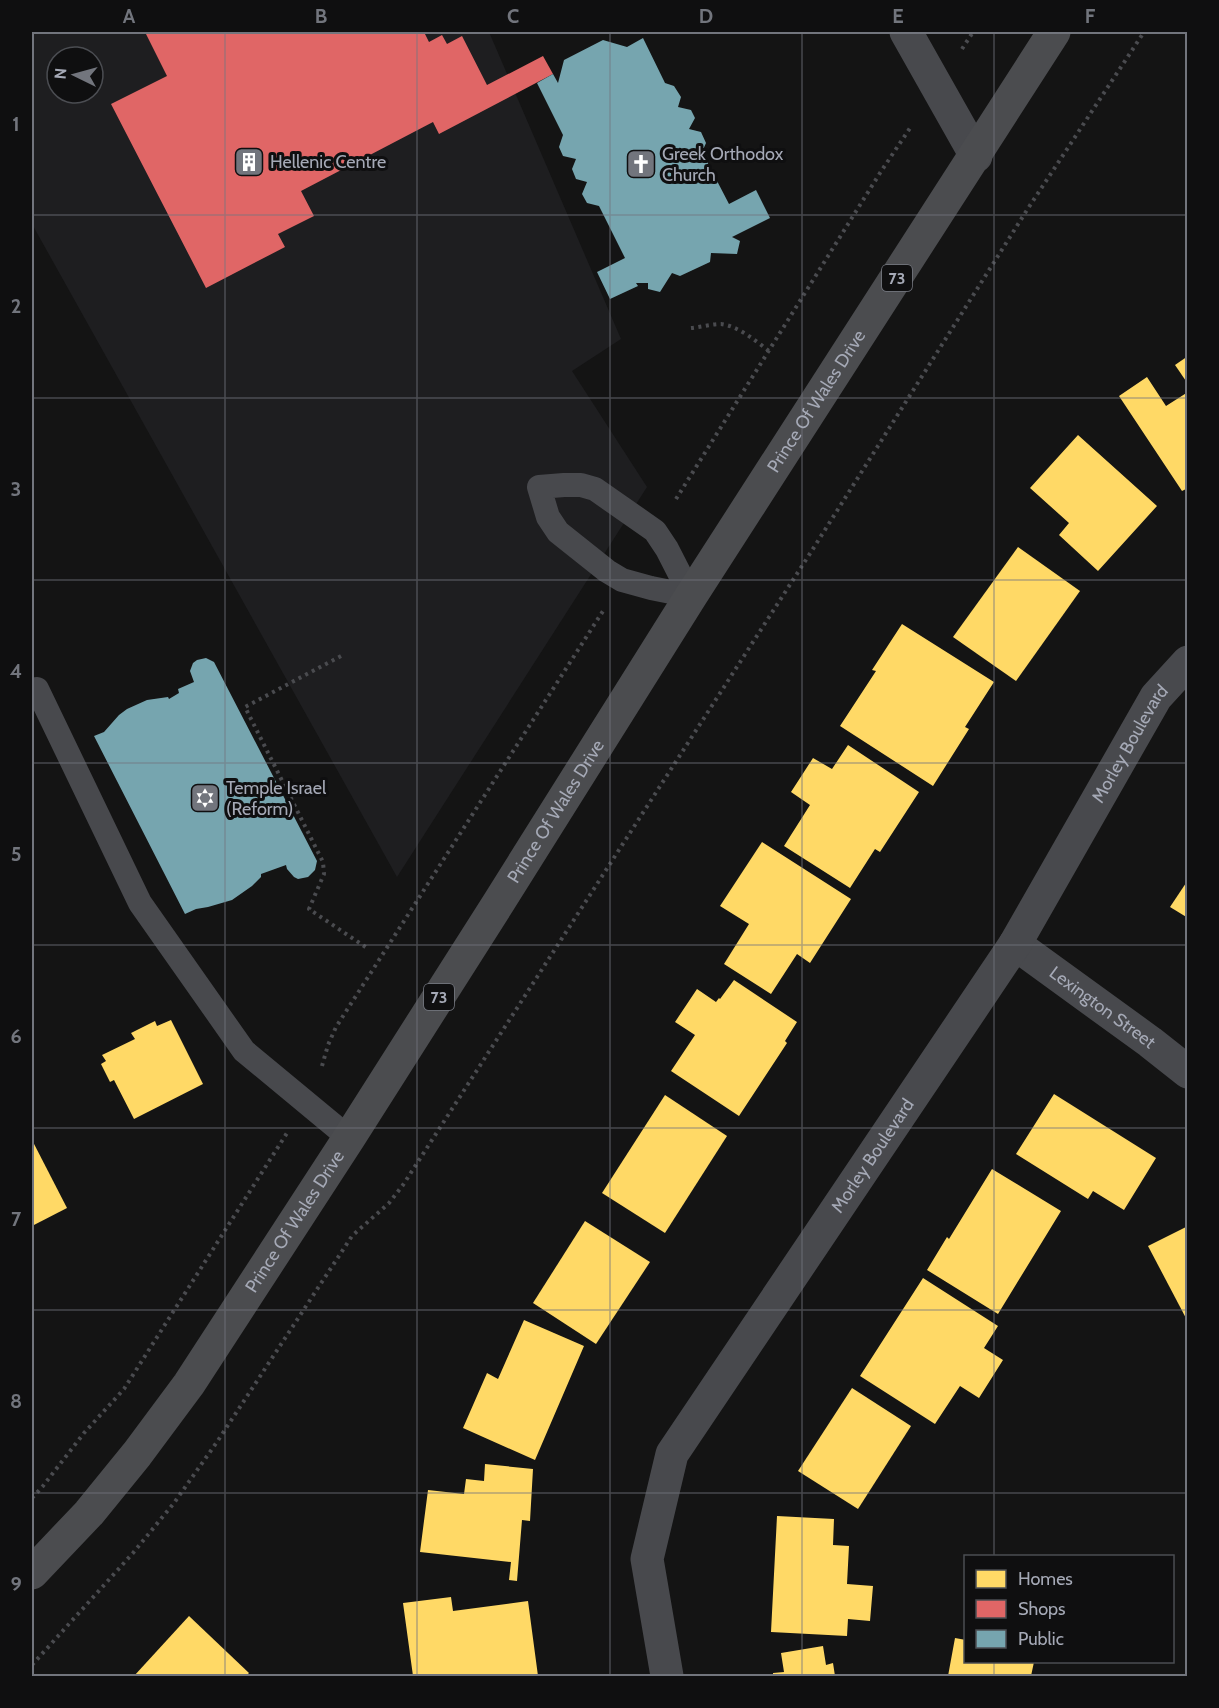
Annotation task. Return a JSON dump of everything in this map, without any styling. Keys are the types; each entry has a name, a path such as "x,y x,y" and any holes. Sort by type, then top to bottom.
{"main road":[{"name":"Prince Of Wales Drive","path":"32,1573 89,1513 183,1393 349,1138 691,596 1054,32"}],"street":[{"path":"906,32 976,156"},
{"name":"Morley Boulevard","path":"667,1677 647,1559 672,1454 1015,944 1156,697 1188,662"},
{"name":"Lexington Street","path":"1015,944 1188,1072"}],"lane":[{"path":"564,484 595,489 655,531 691,596 622,580 607,571 558,532 548,517 539,487 564,484"},
{"path":"37,689 140,903 244,1051 349,1138"}],"path":[{"path":"655,531 880,173 973,32"},
{"path":"32,1665 133,1553 174,1503 217,1442 352,1236 389,1203 403,1185 811,552 1027,210 1144,32"},
{"path":"691,328 722,324 732,327 769,351"},
{"path":"32,1498 124,1389 306,1103 318,1079 336,1027 622,580"},
{"path":"341,656 245,707 323,862 324,874 309,909 367,948"}],"shaded area":[{"path":"32,32 489,32 621,339 572,371 647,487 397,877 32,224"}],"building: Homes":[{"path":"1188,356 1188,384 1175,365"},
{"path":"1147,377 1166,406 1188,392 1188,488 1182,491 1119,396"},
{"path":"1078,435 1157,506 1098,571 1059,535 1069,523 1030,488"},
{"path":"1018,547 1080,591 1016,681 953,637"},
{"path":"902,624 994,682 965,727 969,729 933,786 840,726 876,671 872,670"},
{"path":"848,745 919,792 880,852 875,849 850,888 784,846 810,805 791,792 813,758 832,769"},
{"path":"762,842 851,899 810,963 797,954 771,994 724,964 749,924 720,906"},
{"path":"1188,880 1188,918 1170,907"},
{"path":"734,980 797,1022 785,1041 787,1043 739,1116 671,1071 695,1035 675,1022 697,989 716,1002"},
{"path":"171,1020 203,1084 134,1119 114,1080 110,1082 101,1064 106,1061 102,1055 135,1039 131,1033 155,1021 157,1026"},
{"path":"1054,1094 1156,1158 1124,1210 1093,1191 1088,1199 1016,1154"},
{"path":"665,1095 727,1136 665,1233 602,1193"},
{"path":"32,1140 67,1208 32,1226"},
{"path":"992,1169 1061,1211 998,1314 927,1270"},
{"path":"585,1221 650,1262 596,1344 533,1303"},
{"path":"1188,1226 1188,1322 1148,1246"},
{"path":"923,1278 998,1326 984,1348 1003,1360 979,1398 960,1386 935,1424 860,1376"},
{"path":"524,1320 584,1346 535,1460 463,1428 487,1373 498,1379"},
{"path":"852,1388 911,1426 858,1509 798,1471"},
{"path":"485,1464 533,1469 530,1521 522,1520 517,1581 509,1580 511,1562 420,1552 428,1490 464,1494 466,1479 484,1481"},
{"path":"777,1516 834,1519 833,1545 849,1546 847,1584 873,1586 870,1621 848,1619 847,1636 771,1632"},
{"path":"451,1597 453,1611 528,1601 538,1676 413,1676 403,1603"},
{"path":"189,1616 249,1673 246,1676 134,1676"},
{"path":"955,1638 964,1640 964,1663 1034,1663 1031,1676 948,1676"},
{"path":"823,1646 826,1665 833,1663 835,1676 773,1676 773,1673 784,1672 781,1653"}],"building: Shops":[{"name":"Hellenic Centre","path":"145,32 424,32 429,42 442,35 447,44 462,36 487,85 543,56 553,74 439,134 433,122 301,191 314,216 278,234 285,247 206,288 111,104 167,76"}],"building: Public":[{"name":"Greek Orthodox Church","path":"643,38 665,83 674,86 681,97 678,107 691,110 695,118 689,129 701,132 706,143 702,152 729,204 756,190 770,218 732,237 740,241 737,254 711,253 710,262 680,276 672,273 660,292 648,289 648,283 636,283 638,286 610,299 597,272 625,258 599,206 587,203 582,194 587,182 576,179 572,169 576,159 563,156 559,147 563,135 537,83 553,74 558,83 564,60 603,40 627,47"},
{"name":"Temple Israel (Reform)","path":"206,658 214,662 317,861 315,870 308,877 298,879 294,877 286,865 261,874 252,886 232,900 185,914 94,736 104,732 127,709 147,700 168,697 169,699 179,693 178,689 194,682 190,671 193,663"}],"place":[{"name":"Hellenic Centre","path":"249,162"},
{"name":"Greek Orthodox Church","path":"641,164"},
{"name":"Temple Israel (Reform)","path":"205,798"}]}
